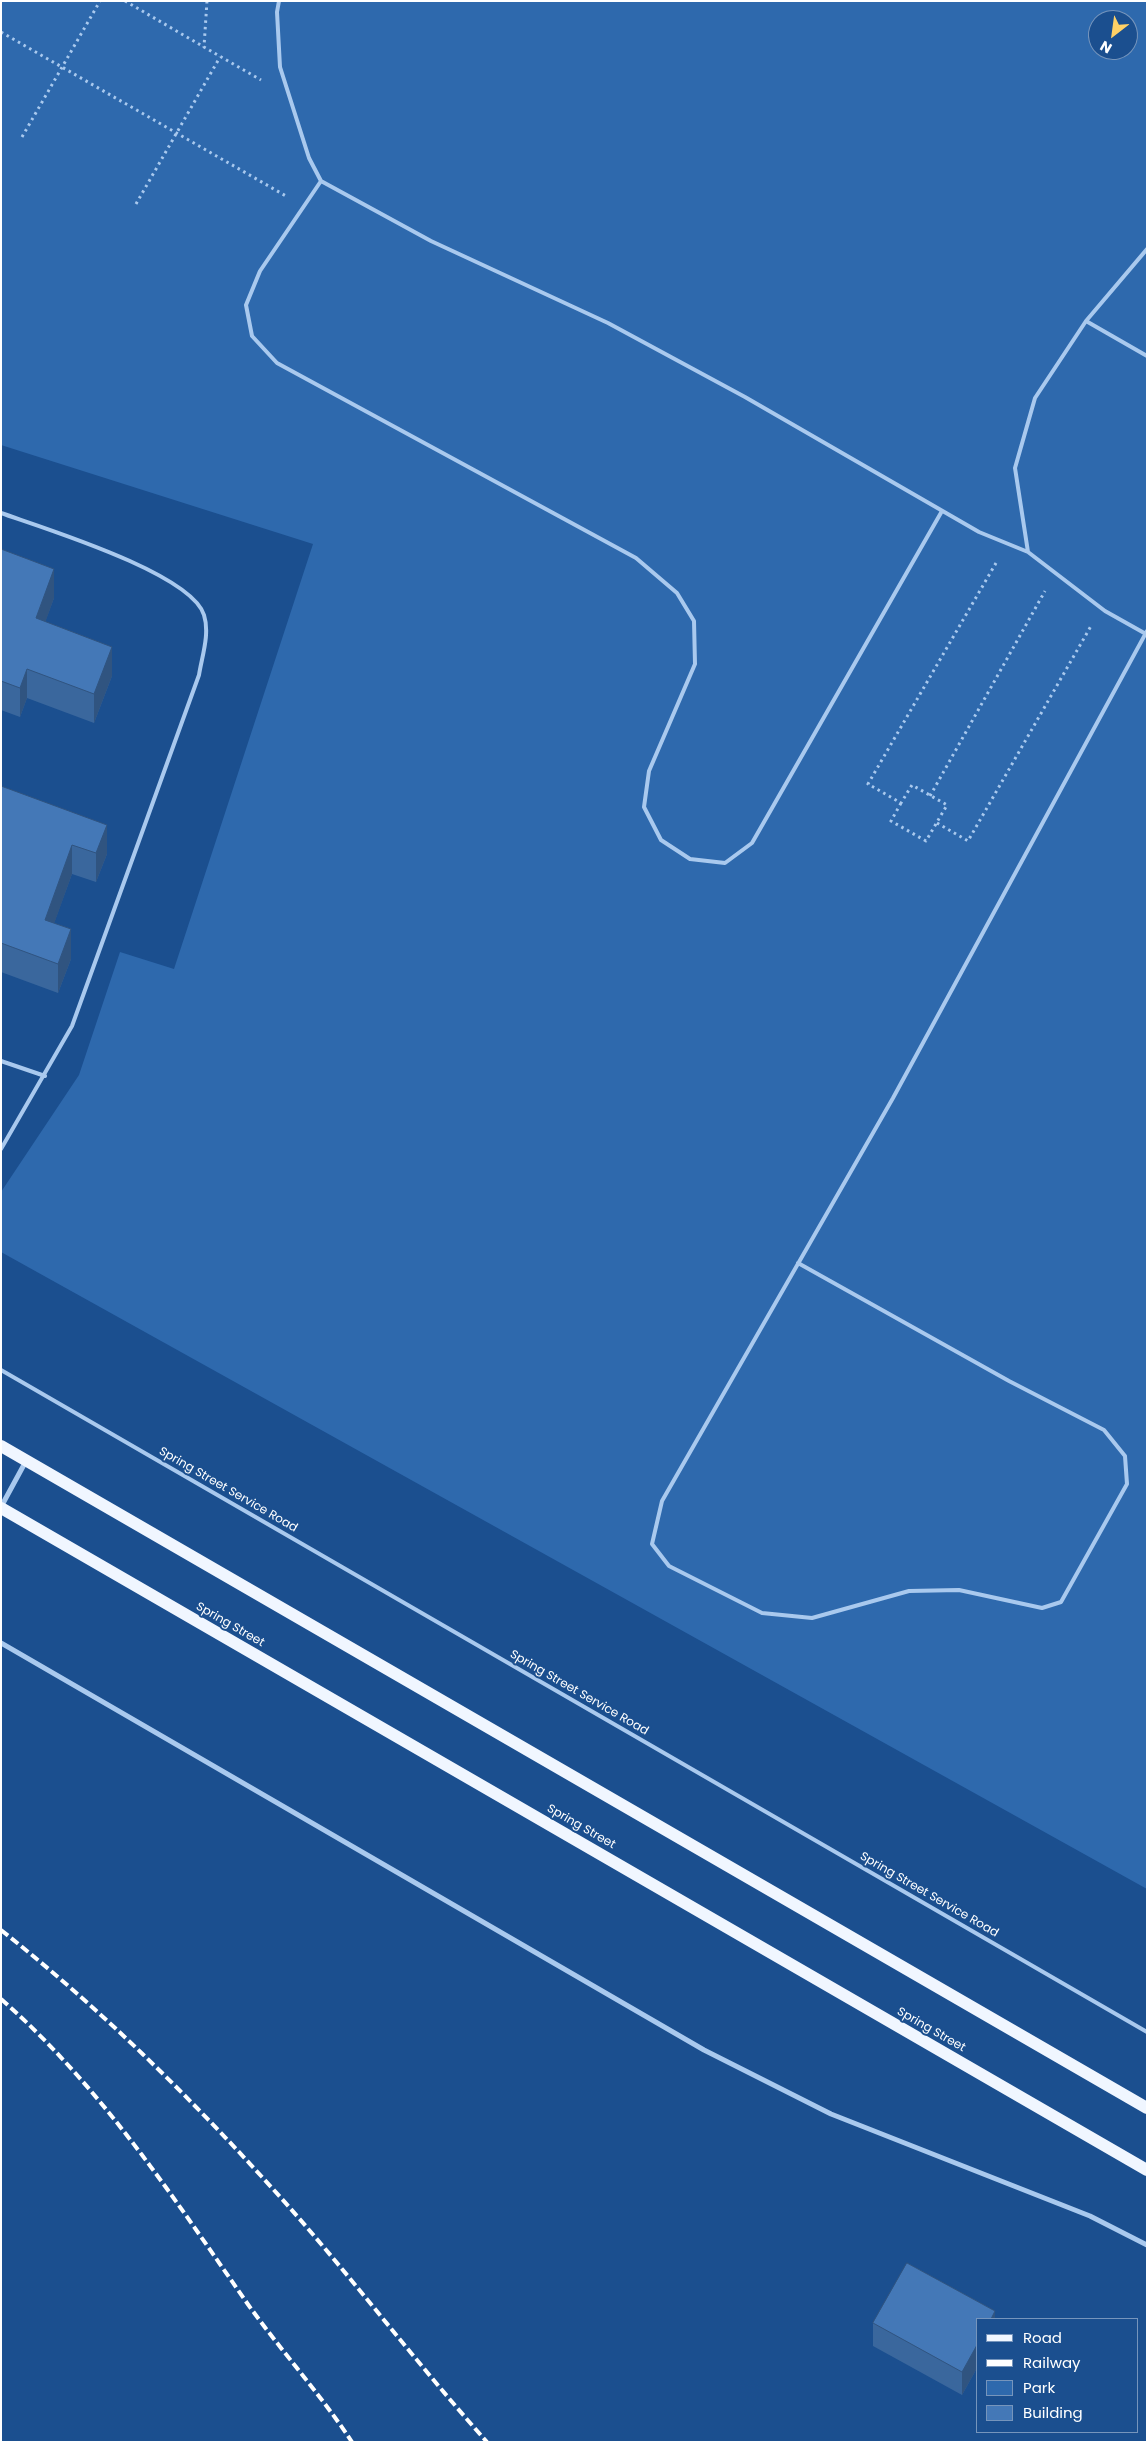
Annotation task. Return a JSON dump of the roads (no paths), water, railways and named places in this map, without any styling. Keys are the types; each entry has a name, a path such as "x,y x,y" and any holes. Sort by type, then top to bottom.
{"main road":[{"path":"1,1446 1147,2108"},
{"name":"Spring Street","path":"1,1507 1147,2170"}],"street":[{"path":"1,1507 27,1461"},
{"path":"1,1643 704,2050 831,2114 1090,2216 1147,2245"}],"lane":[{"path":"279,1 277,12 280,66 309,158 321,181 431,241 616,328 744,396 942,512 979,532 1028,552 1101,609 1146,633 893,1098 798,1263 662,1502 652,1544 669,1566 762,1613 812,1618 909,1591 959,1590 1042,1608 1061,1602 1127,1484 1125,1456 1104,1430 1009,1381 798,1263"},
{"path":"321,181 260,271 246,306 252,336 277,363 636,558 677,593 694,621 696,664 649,771 644,807 661,840 690,859 725,863 752,843 942,512"},
{"path":"1028,552 1016,468 1035,398 1086,321 1147,249"},
{"path":"1086,321 1147,356"},
{"path":"1,513 100,549 167,580 192,596 204,614 206,636 199,675 123,890 72,1026 45,1076 1,1149"},
{"path":"1,1061 45,1076"},
{"name":"Spring Street Service Road","path":"1,1370 1147,2032"}],"railway":[{"path":"1,1930 78,1994 115,2028 222,2134 315,2237 487,2442"},
{"path":"1,1999 36,2031 68,2065 128,2137 252,2309 352,2442"}]}
